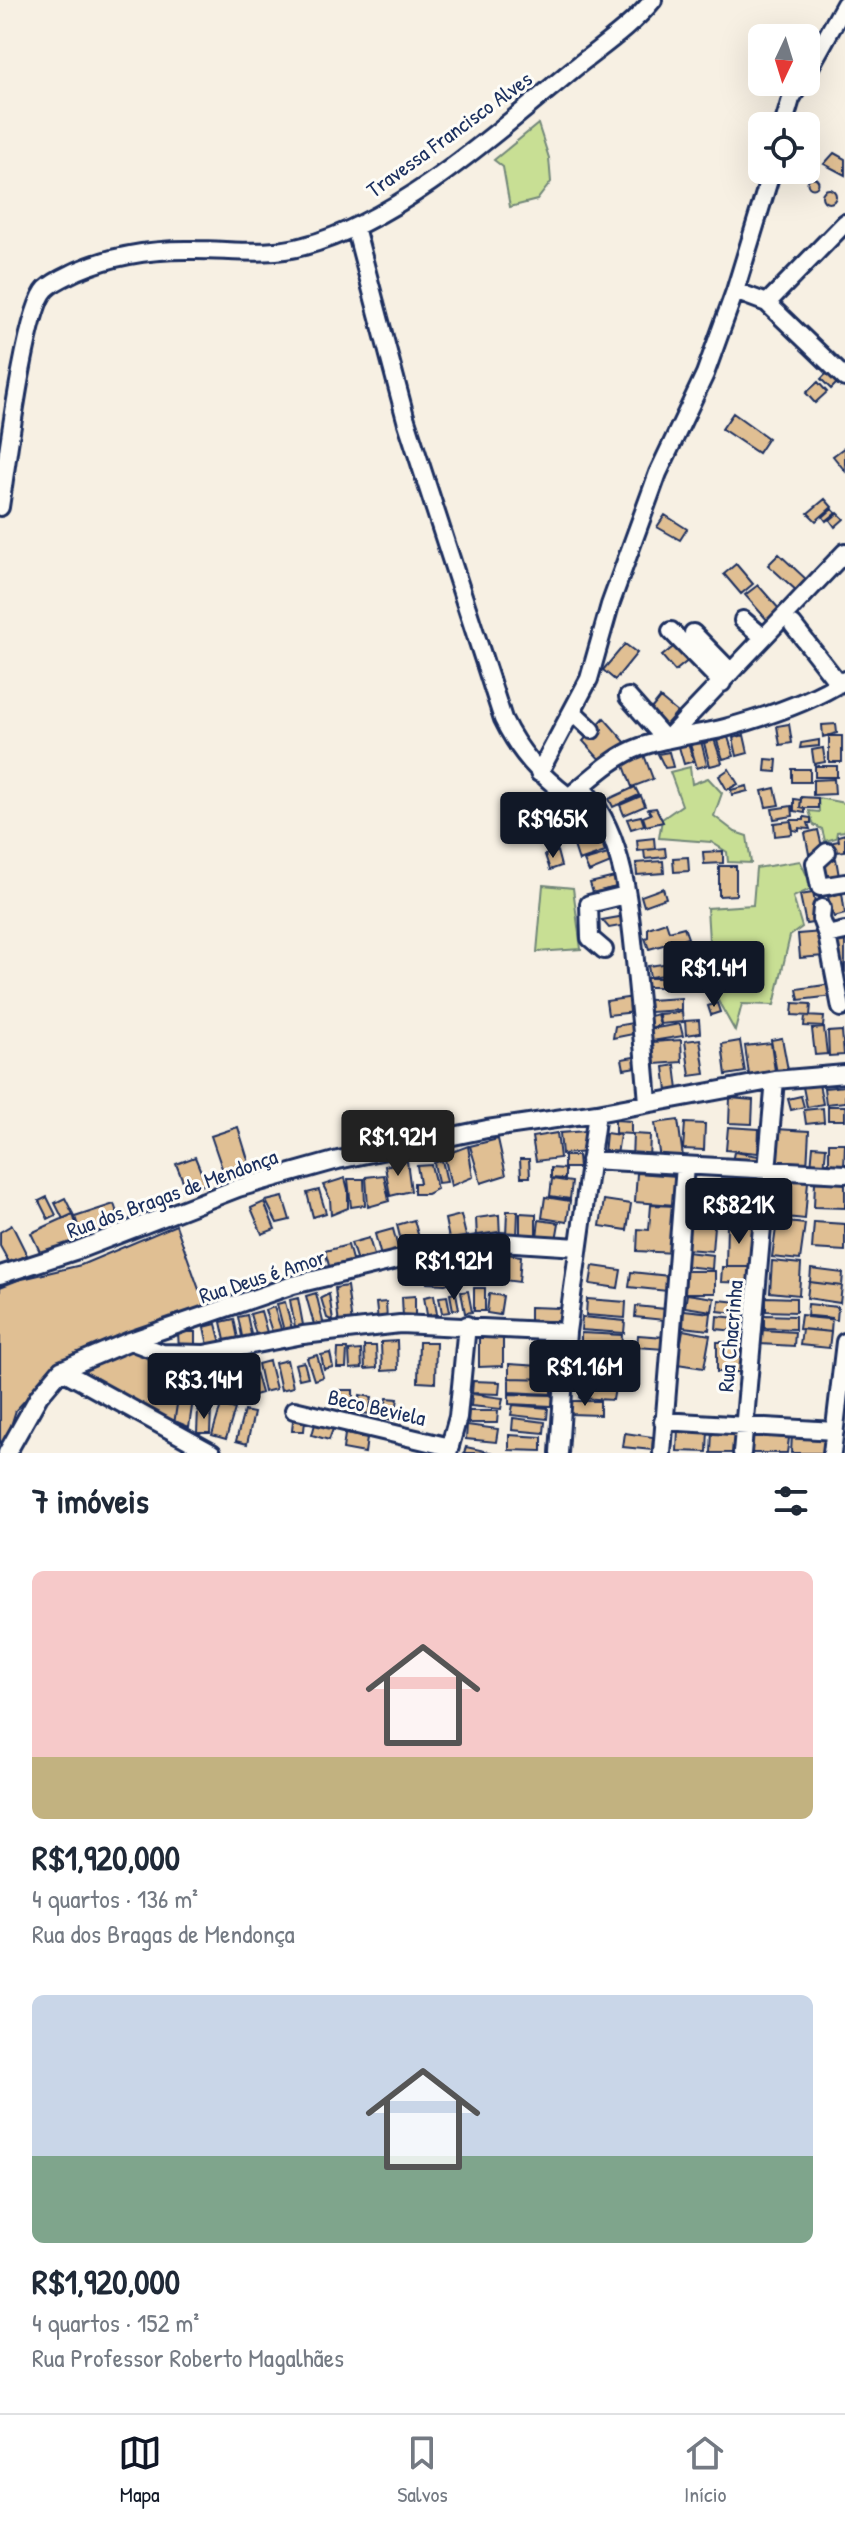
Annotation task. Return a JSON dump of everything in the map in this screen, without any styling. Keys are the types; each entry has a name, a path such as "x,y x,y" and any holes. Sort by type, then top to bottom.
{"street":[{"name":"Travessa Francisco Alves","path":"0,507 33,316 45,289 87,267 128,256 163,251 257,251 302,247 355,227 395,204 457,161 624,30 653,0"},
{"path":"820,56 838,32 845,4"},
{"path":"539,773 589,679 610,605 658,473 705,374 735,291 768,184"},
{"path":"767,303 845,223"},
{"path":"355,227 406,420 495,696 515,743 539,773 569,797 587,794 596,804 605,820 621,867 640,1008 648,1103"},
{"path":"735,291 767,303 845,378"},
{"path":"666,740 845,552"},
{"path":"743,620 763,637"},
{"path":"569,797 632,750 725,728 811,699 842,682 793,625"},
{"path":"671,631 726,677"},
{"path":"693,633 726,677"},
{"path":"628,697 666,740"},
{"path":"573,712 592,730"},
{"path":"827,852 815,863 820,887 845,883"},
{"path":"604,950 590,938 586,898 626,895"},
{"path":"822,908 821,919 841,1008"},
{"path":"827,935 845,931"},
{"name":"Rua dos Bragas de Mendonça","path":"0,1275 78,1250 238,1188 338,1160 487,1129 597,1113 775,1080 845,1074"},
{"name":"Rua Chacrinha","path":"742,1453 775,1080"},
{"path":"559,1453 567,1332 597,1113"},
{"path":"590,1160 845,1174"},
{"path":"662,1453 685,1166"},
{"name":"Rua Deus é Amor","path":"61,1370 130,1341 293,1285 430,1252 500,1242 578,1247"},
{"path":"130,1341 162,1353 204,1354 344,1329 400,1324 567,1332"},
{"path":"449,1450 458,1417 467,1325"},
{"path":"832,1453 845,1342"},
{"path":"7,1453 39,1396 61,1370 212,1453"},
{"name":"Beco Beviela","path":"294,1410 449,1450"},
{"path":"663,1421 835,1431"}],"green space":[{"path":"538,124 549,158 551,182 537,200 510,207 503,167 494,160"},
{"path":"690,767 692,784 708,778 722,793 714,816 735,832 747,836 751,863 728,862 727,852 711,842 659,838 662,819 682,805 670,772"},
{"path":"818,798 845,803 845,831 837,832 836,838 825,841 822,829 814,825 809,811 819,812"},
{"path":"800,861 813,888 793,897 802,927 790,936 774,1005 742,1004 735,1031 712,990 707,908 753,905 756,868"},
{"path":"543,885 573,888 581,949 537,952"}],"building":[{"path":"834,153 845,159 845,175 824,164"},
{"path":"829,189 836,196 829,203 822,196"},
{"path":"829,371 839,381 831,389 821,379"},
{"path":"818,382 827,392 815,403 806,393"},
{"path":"733,413 768,438 758,453 722,429"},
{"path":"845,447 845,471 833,456"},
{"path":"825,499 832,507 816,521 808,513"},
{"path":"832,509 836,513 826,521 823,517"},
{"path":"838,513 844,519 835,527 830,520"},
{"path":"665,515 687,529 680,540 657,527"},
{"path":"779,554 807,580 797,591 768,565"},
{"path":"736,564 753,584 741,594 724,574"},
{"path":"758,585 780,610 768,621 745,595"},
{"path":"625,644 637,653 615,680 603,670"},
{"path":"677,644 690,659 675,671 662,656"},
{"path":"660,698 677,712 663,728 647,714"},
{"path":"604,718 626,743 601,761 583,741"},
{"path":"789,724 792,743 780,745 777,726"},
{"path":"836,724 837,733 823,737 822,725"},
{"path":"744,735 748,753 737,756 733,738"},
{"path":"829,736 842,736 842,762 829,762"},
{"path":"728,737 734,756 723,759 717,741"},
{"path":"714,739 722,763 710,766 704,743"},
{"path":"819,740 819,746 800,748 801,743"},
{"path":"701,741 707,765 697,768 690,744"},
{"path":"688,744 694,761 684,764 679,747"},
{"path":"823,748 825,762 814,764 812,750"},
{"path":"669,752 673,767 665,768 658,754"},
{"path":"644,755 653,779 632,787 623,763"},
{"path":"766,759 777,760 776,772 765,771"},
{"path":"815,766 837,766 837,777 815,777"},
{"path":"729,769 738,784 727,790 719,776"},
{"path":"792,769 810,769 810,782 792,782"},
{"path":"834,779 835,794 813,795 813,780"},
{"path":"747,786 748,791 732,795 731,790"},
{"path":"635,787 639,795 613,807 609,799"},
{"path":"775,788 779,805 766,807 762,791"},
{"path":"641,796 645,806 624,815 620,805"},
{"path":"801,797 818,798 818,808 800,808"},
{"path":"794,799 801,800 800,808 805,809 805,813 794,811"},
{"path":"792,806 793,816 774,819 772,809"},
{"path":"591,807 605,852 579,861 564,815"},
{"path":"656,808 663,822 646,826 643,817 651,814 648,809"},
{"path":"559,812 563,825 542,831 543,817"},
{"path":"641,816 644,825 631,829 627,819"},
{"path":"804,817 811,818 811,823 808,823 810,829 793,830 791,820 804,820"},
{"path":"791,821 792,834 775,836 774,823"},
{"path":"818,830 823,851 809,854 805,833"},
{"path":"845,834 845,851 831,853 829,843 839,841 838,836"},
{"path":"654,838 655,849 638,851 637,840"},
{"path":"665,848 666,857 645,859 644,850"},
{"path":"557,851 561,866 550,870 545,855"},
{"path":"723,851 723,863 704,864 703,852"},
{"path":"608,854 611,863 589,872 584,861"},
{"path":"688,857 689,871 674,872 673,858"},
{"path":"836,859 840,882 823,885 819,862"},
{"path":"663,861 664,873 637,875 636,863"},
{"path":"719,866 736,866 736,895 719,896"},
{"path":"615,877 617,887 593,893 590,883"},
{"path":"663,888 666,898 644,906 641,896"},
{"path":"813,893 819,922 806,924 800,895"},
{"path":"842,893 845,914 834,917 828,897"},
{"path":"625,916 626,925 609,928 602,920"},
{"path":"666,922 669,931 684,927 688,938 649,949 645,938 648,937 648,928"},
{"path":"822,932 824,956 800,958 798,934"},
{"path":"845,941 845,972 838,973 832,943"},
{"path":"684,944 687,958 672,961 669,946"},
{"path":"698,959 700,970 650,977 648,966"},
{"path":"685,976 685,985 664,985 664,977"},
{"path":"645,978 662,978 662,987 645,987"},
{"path":"832,984 833,996 799,1000 797,989"},
{"path":"634,997 635,1012 608,1015 606,1001"},
{"path":"681,998 681,1010 650,1012 649,1000"},
{"path":"717,1003 720,1012 711,1015 708,1006"},
{"path":"793,1003 811,1004 810,1016 792,1015"},
{"path":"682,1012 683,1022 660,1024 659,1014"},
{"path":"657,1014 660,1025 647,1029 644,1018"},
{"path":"805,1016 824,1017 823,1027 804,1026"},
{"path":"699,1020 700,1033 686,1035 685,1021"},
{"path":"638,1022 638,1033 613,1038 615,1026"},
{"path":"680,1024 683,1036 652,1041 650,1029"},
{"path":"824,1028 827,1054 815,1055 812,1029"},
{"path":"842,1031 844,1055 829,1056 828,1032"},
{"path":"782,1038 788,1070 777,1073 771,1040"},
{"path":"700,1039 705,1074 690,1076 685,1041"},
{"path":"681,1040 682,1062 655,1064 653,1042"},
{"path":"740,1041 745,1072 726,1075 722,1044"},
{"path":"771,1043 775,1071 749,1075 745,1046"},
{"path":"640,1056 642,1066 624,1069 622,1059"},
{"path":"675,1065 678,1090 667,1091 664,1067"},
{"path":"819,1084 823,1104 807,1107 803,1087"},
{"path":"845,1086 845,1102 826,1104 824,1088"},
{"path":"801,1096 804,1107 791,1110 788,1099"},
{"path":"730,1098 753,1100 752,1124 729,1123"},
{"path":"828,1106 845,1106 845,1120 828,1120"},
{"path":"823,1108 824,1122 806,1124 804,1110"},
{"path":"615,1120 631,1121 631,1134 615,1133"},
{"path":"678,1120 683,1157 660,1160 655,1123"},
{"path":"685,1123 705,1124 704,1150 683,1149"},
{"path":"238,1127 249,1163 223,1171 211,1136"},
{"path":"728,1127 759,1129 758,1153 726,1150"},
{"path":"776,1129 809,1131 807,1168 774,1166"},
{"path":"586,1131 588,1152 562,1154 560,1133"},
{"path":"557,1133 560,1158 536,1161 532,1137"},
{"path":"606,1133 620,1135 617,1155 604,1154"},
{"path":"633,1134 650,1135 649,1160 632,1159"},
{"path":"498,1139 506,1175 481,1183 470,1146"},
{"path":"829,1143 845,1143 844,1169 829,1168"},
{"path":"468,1146 473,1177 451,1186 445,1159 452,1152"},
{"path":"813,1146 826,1147 824,1170 811,1168"},
{"path":"734,1152 765,1157 764,1166 732,1162"},
{"path":"564,1156 578,1156 579,1168 564,1168"},
{"path":"195,1157 206,1184 187,1191 176,1164"},
{"path":"520,1159 529,1159 530,1177 521,1177"},
{"path":"442,1160 447,1182 438,1183 434,1163"},
{"path":"407,1161 411,1191 390,1196 385,1166"},
{"path":"431,1165 437,1189 427,1194 414,1194 414,1183 420,1183 417,1166"},
{"path":"551,1168 565,1169 565,1179 551,1178"},
{"path":"637,1173 677,1176 675,1205 635,1202"},
{"path":"384,1175 389,1201 368,1207 366,1177"},
{"path":"345,1178 348,1208 331,1215 330,1199 323,1185"},
{"path":"348,1179 364,1179 365,1205 351,1207"},
{"path":"552,1179 572,1182 570,1199 550,1196"},
{"path":"778,1179 808,1181 805,1219 776,1216"},
{"path":"815,1182 845,1183 845,1208 814,1207"},
{"path":"693,1185 713,1188 709,1213 690,1210"},
{"path":"319,1190 326,1213 313,1217 307,1193"},
{"path":"47,1197 56,1215 48,1219 39,1201"},
{"path":"283,1197 290,1220 277,1223 266,1201"},
{"path":"545,1197 570,1201 567,1222 542,1218"},
{"path":"65,1198 73,1214 63,1219 55,1203"},
{"path":"604,1200 631,1204 627,1230 600,1226"},
{"path":"726,1200 755,1203 753,1219 725,1216"},
{"path":"264,1202 275,1229 262,1234 251,1208"},
{"path":"114,1204 121,1224 82,1237 75,1217"},
{"path":"651,1205 677,1206 675,1253 637,1251 638,1229 649,1230"},
{"path":"507,1211 518,1211 517,1237 506,1236"},
{"path":"520,1213 536,1214 536,1242 520,1242"},
{"path":"689,1213 715,1216 714,1224 688,1221"},
{"path":"73,1214 83,1248 42,1256 31,1233"},
{"path":"461,1215 467,1240 450,1244 445,1219"},
{"path":"499,1215 500,1238 477,1239 476,1218"},
{"path":"414,1220 421,1245 403,1249 397,1225"},
{"path":"539,1220 559,1223 556,1240 537,1237"},
{"path":"777,1221 805,1224 800,1260 772,1257"},
{"path":"814,1222 845,1224 845,1251 812,1249"},
{"path":"687,1223 714,1226 712,1251 685,1249"},
{"path":"12,1225 27,1255 10,1264 0,1246 0,1232"},
{"path":"176,1225 207,1312 61,1361 16,1410 4,1448 0,1446 0,1287 81,1265"},
{"path":"727,1225 753,1226 752,1266 726,1266"},
{"path":"393,1229 400,1255 382,1260 375,1234"},
{"path":"369,1238 376,1262 359,1267 351,1243"},
{"path":"348,1245 354,1267 331,1273 325,1251"},
{"path":"686,1252 713,1255 712,1269 684,1266"},
{"path":"506,1254 521,1256 519,1282 503,1280"},
{"path":"475,1257 474,1281 463,1281 462,1258"},
{"path":"501,1258 502,1274 479,1276 477,1260"},
{"path":"453,1260 459,1280 445,1284 427,1283 425,1265"},
{"path":"772,1261 801,1264 799,1295 770,1292"},
{"path":"593,1266 621,1270 618,1288 590,1284"},
{"path":"722,1267 751,1267 751,1283 721,1282"},
{"path":"811,1269 843,1273 842,1286 810,1282"},
{"path":"686,1271 715,1271 715,1293 685,1293"},
{"path":"631,1272 669,1276 667,1291 629,1287"},
{"path":"809,1282 842,1286 840,1303 807,1298"},
{"path":"347,1286 352,1323 339,1325 335,1288"},
{"path":"474,1288 485,1288 485,1311 474,1311"},
{"path":"468,1291 472,1312 465,1313 461,1292"},
{"path":"316,1293 324,1326 315,1328 306,1296"},
{"path":"456,1293 459,1309 453,1310 450,1294"},
{"path":"329,1294 333,1321 327,1318 321,1298"},
{"path":"489,1294 503,1296 500,1315 487,1313"},
{"path":"687,1294 714,1298 712,1311 685,1307"},
{"path":"434,1295 437,1314 427,1315 424,1297"},
{"path":"415,1296 415,1317 403,1318 402,1297"},
{"path":"447,1296 450,1312 442,1313 439,1297"},
{"path":"766,1297 796,1298 796,1312 766,1311"},
{"path":"298,1298 303,1325 295,1327 290,1300"},
{"path":"587,1299 626,1302 625,1318 586,1315"},
{"path":"719,1300 746,1303 744,1314 718,1311"},
{"path":"285,1302 292,1329 284,1331 277,1304"},
{"path":"386,1302 387,1320 378,1321 376,1303"},
{"path":"808,1304 838,1307 837,1320 807,1317"},
{"path":"636,1306 665,1309 664,1320 635,1317"},
{"path":"274,1307 282,1332 273,1335 265,1310"},
{"path":"530,1307 560,1308 560,1321 530,1321"},
{"path":"684,1310 711,1313 709,1330 683,1327"},
{"path":"261,1311 268,1336 257,1338 250,1314"},
{"path":"247,1315 252,1339 243,1341 238,1317"},
{"path":"764,1315 795,1316 795,1329 764,1328"},
{"path":"801,1315 832,1318 831,1332 799,1329"},
{"path":"717,1316 746,1319 745,1332 716,1329"},
{"path":"582,1317 625,1321 624,1333 581,1330"},
{"path":"234,1319 239,1343 226,1345 221,1322"},
{"path":"216,1324 222,1347 209,1350 204,1327"},
{"path":"802,1329 831,1332 829,1348 800,1345"},
{"path":"683,1330 710,1335 704,1368 677,1364"},
{"path":"761,1330 795,1332 794,1346 760,1344"},
{"path":"178,1332 195,1332 195,1351 179,1351"},
{"path":"581,1333 622,1335 621,1349 581,1347"},
{"path":"638,1335 665,1337 664,1349 637,1347"},
{"path":"479,1336 503,1336 503,1366 479,1367"},
{"path":"397,1341 398,1370 382,1371 381,1342"},
{"path":"419,1342 436,1342 435,1383 418,1382"},
{"path":"717,1342 741,1342 741,1372 717,1372"},
{"path":"364,1346 376,1346 377,1368 365,1369"},
{"path":"128,1349 169,1360 191,1371 193,1400 189,1427 144,1408 79,1371"},
{"path":"338,1349 347,1349 346,1368 337,1368"},
{"path":"361,1350 362,1368 350,1369 349,1351"},
{"path":"330,1353 333,1367 324,1369 321,1355"},
{"path":"317,1355 323,1377 314,1380 307,1358"},
{"path":"569,1358 609,1360 608,1371 568,1369"},
{"path":"287,1360 293,1387 281,1390 275,1363"},
{"path":"269,1361 276,1389 264,1392 258,1364"},
{"path":"304,1362 308,1377 299,1379 295,1364"},
{"path":"253,1364 261,1393 247,1397 239,1368"},
{"path":"509,1364 555,1367 554,1379 509,1378"},
{"path":"210,1372 214,1390 201,1393 197,1375"},
{"path":"236,1372 240,1392 224,1395 221,1375"},
{"path":"573,1373 610,1374 610,1385 572,1384"},
{"path":"509,1378 551,1379 551,1394 509,1392"},
{"path":"473,1381 500,1382 499,1394 472,1393"},
{"path":"582,1385 615,1388 613,1400 580,1398"},
{"path":"340,1390 353,1390 353,1413 340,1413"},
{"path":"472,1394 503,1398 501,1409 471,1406"},
{"path":"509,1394 553,1395 552,1406 509,1404"},
{"path":"360,1395 372,1397 369,1414 357,1412"},
{"path":"178,1398 193,1400 189,1427 174,1424"},
{"path":"387,1398 398,1399 394,1420 383,1418"},
{"path":"570,1401 600,1401 600,1415 570,1414"},
{"path":"221,1405 235,1409 226,1439 212,1435"},
{"path":"513,1405 548,1408 547,1419 511,1415"},
{"path":"198,1409 211,1410 210,1433 197,1433"},
{"path":"244,1411 254,1413 247,1444 236,1441"},
{"path":"469,1411 498,1411 497,1423 468,1423"},
{"path":"513,1418 545,1422 544,1433 512,1430"},
{"path":"293,1420 305,1420 304,1431 292,1431"},
{"path":"315,1424 333,1429 329,1440 312,1435"},
{"path":"467,1425 498,1429 496,1442 466,1439"},
{"path":"678,1428 708,1429 707,1452 677,1451"},
{"path":"712,1430 738,1432 736,1453 711,1453"},
{"path":"625,1433 653,1437 652,1450 623,1447"},
{"path":"345,1434 367,1438 365,1453 343,1449"},
{"path":"509,1435 542,1437 542,1451 509,1450"},
{"path":"752,1435 789,1438 787,1453 751,1453"},
{"path":"792,1435 824,1438 823,1453 791,1453"},
{"path":"466,1447 494,1453 464,1453"}]}
